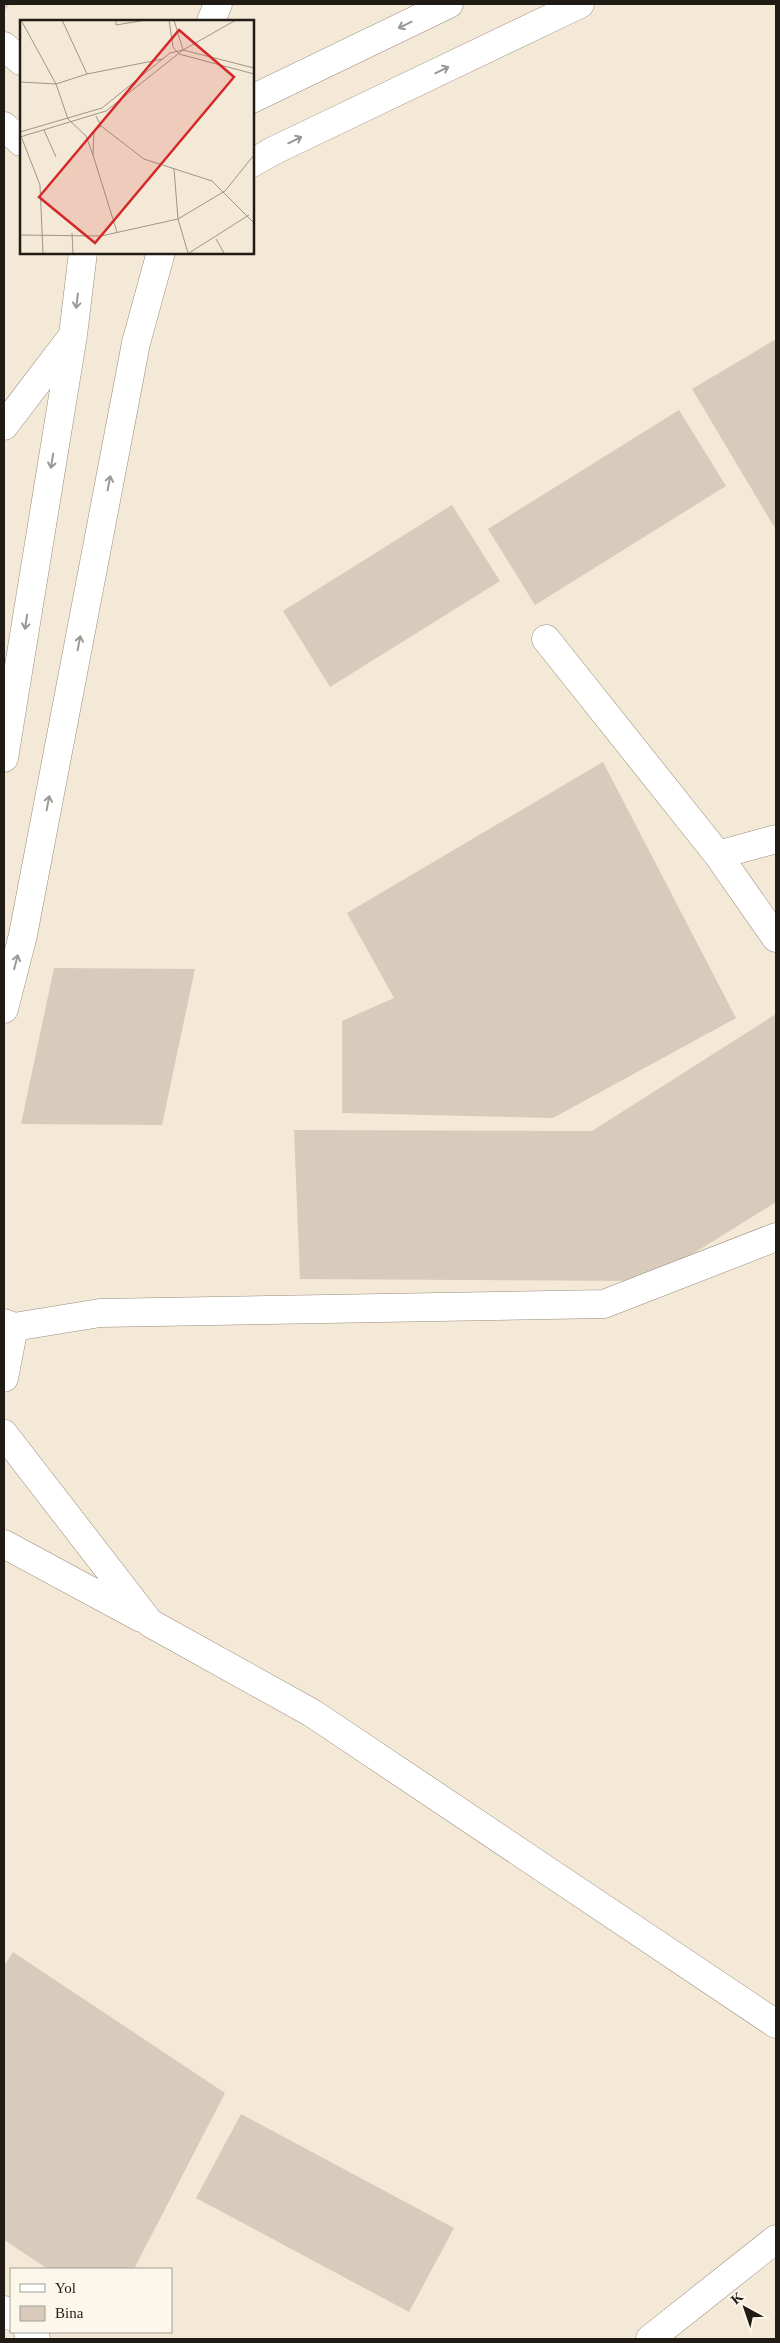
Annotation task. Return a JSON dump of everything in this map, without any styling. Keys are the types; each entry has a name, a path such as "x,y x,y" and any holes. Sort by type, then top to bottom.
{"street":[{"path":"211,20 218,4"},
{"path":"254,98 449,4"},
{"path":"254,162 580,4"},
{"path":"4,46 20,60"},
{"path":"4,126 20,141"},
{"path":"4,758 73,335 83,254"},
{"path":"4,1009 23,935 136,343 160,254"},
{"path":"4,426 73,335"},
{"path":"546,639 718,855 776,938"},
{"path":"718,855 776,839"},
{"path":"4,1378 9,1325 100,1313 604,1304 776,1237"},
{"path":"4,1434 150,1623"},
{"path":"4,1544 312,1713 776,2024"},
{"path":"650,2339 776,2239"}],"building":[{"path":"4,4 10,4 4,11"},
{"path":"776,339 776,530 692,389"},
{"path":"679,410 726,486 535,605 488,529"},
{"path":"452,505 500,581 330,687 283,611"},
{"path":"603,762 736,1018 553,1118 342,1113 342,1021 394,998 347,913"},
{"path":"54,968 195,969 162,1125 21,1124"},
{"path":"776,1014 776,1202 649,1281 300,1279 294,1130 592,1131"},
{"path":"13,1952 225,2093 135,2268 46,2268 4,2240 4,1966"},
{"path":"241,2114 454,2228 409,2312 196,2198"}]}
